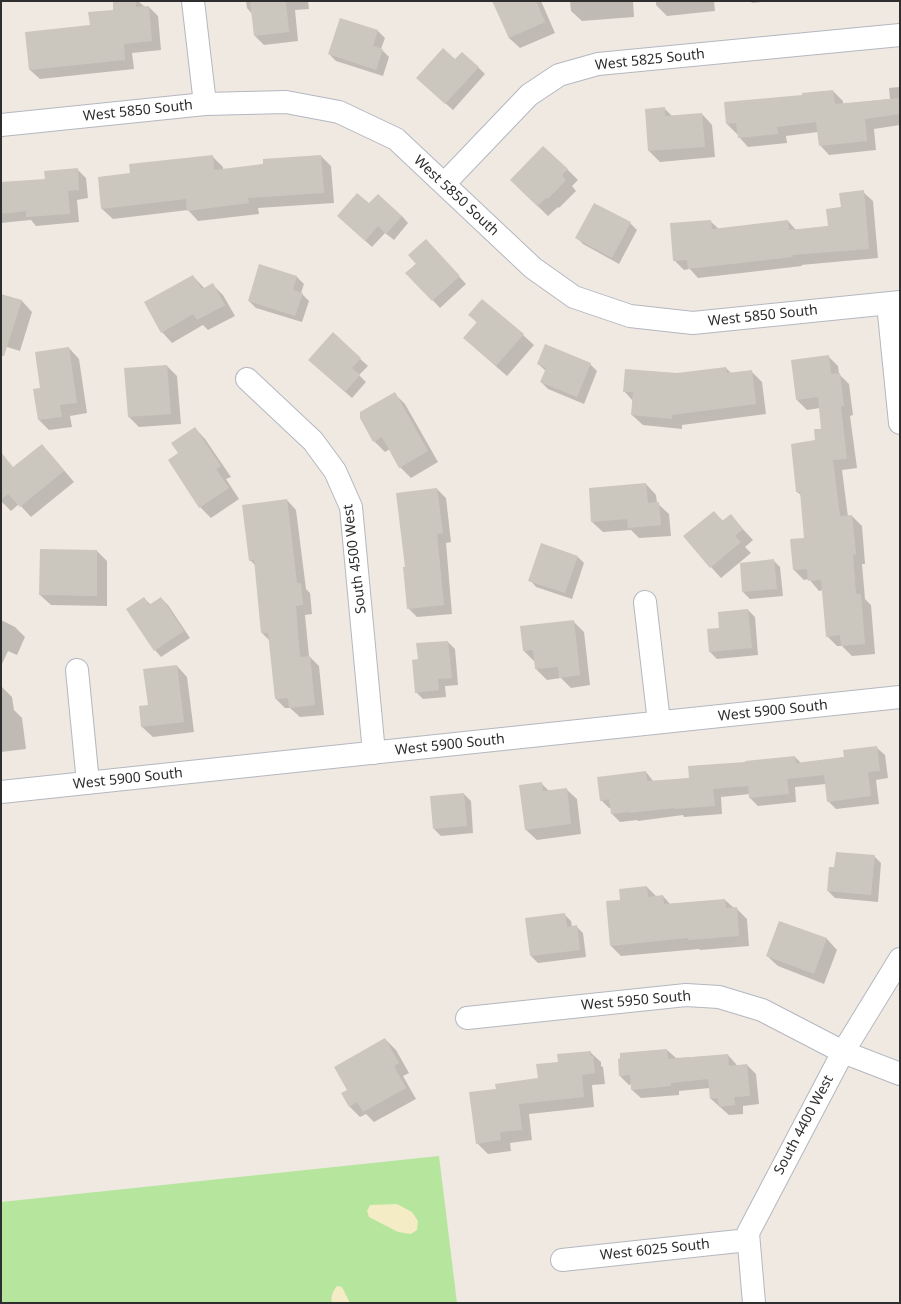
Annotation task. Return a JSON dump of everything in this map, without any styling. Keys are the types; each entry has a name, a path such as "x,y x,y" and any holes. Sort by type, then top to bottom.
{"street":[{"path":"193,1 205,104"},
{"name":"West 5825 South","path":"444,184 529,95 560,75 598,64 900,35"},
{"name":"West 5850 South","path":"1,125 205,104 286,102 339,112 396,139 533,268 574,297 630,316 693,323 894,303"},
{"path":"894,303 900,423"},
{"name":"South 4500 West","path":"247,379 313,441 335,471 351,507 374,753"},
{"path":"645,602 659,722"},
{"path":"77,670 88,783"},
{"name":"West 5900 South","path":"1,792 900,697"},
{"name":"South 4400 West","path":"754,1303 748,1233 843,1052 900,959"},
{"name":"West 5950 South","path":"467,1018 686,995 719,997 762,1010 843,1052 900,1074"},
{"name":"West 6025 South","path":"562,1260 748,1240"}],"green space":[{"path":"439,1156 457,1303 1,1303 1,1202"}],"sand":[{"path":"397,1204 412,1212 418,1221 417,1230 411,1234 398,1232 369,1217 367,1211 370,1205"},
{"path":"337,1286 342,1287 350,1303 332,1303 332,1294"}],"building":[{"path":"113,1 136,1 136,7 149,6 152,41 124,44 125,60 29,70 25,32 90,25 88,12 113,10"},
{"path":"250,1 286,1 289,32 254,36"},
{"path":"492,1 536,1 545,22 509,38"},
{"path":"340,18 378,30 373,46 383,49 376,70 328,54"},
{"path":"443,48 455,59 462,52 479,67 445,104 416,78"},
{"path":"833,90 835,104 900,98 900,114 865,119 867,141 819,146 816,122 777,127 778,134 738,138 736,123 726,124 724,102 802,95 802,93"},
{"path":"665,107 665,116 702,113 705,147 648,151 645,109"},
{"path":"543,146 568,169 562,175 566,180 548,199 546,198 537,206 510,180"},
{"path":"213,155 214,170 263,164 263,159 321,155 324,193 248,198 249,203 187,211 186,199 101,209 98,177 130,173 129,164"},
{"path":"78,168 79,190 68,191 70,214 26,217 26,211 1,214 1,182 45,179 44,171"},
{"path":"864,190 869,249 792,255 793,257 688,269 687,260 673,261 670,223 711,220 712,229 788,220 789,230 828,226 826,209 841,207 839,193"},
{"path":"357,193 369,203 378,194 402,216 386,234 378,226 365,241 337,216"},
{"path":"594,203 631,222 612,258 575,238"},
{"path":"426,239 460,276 432,301 405,273 416,264 408,255"},
{"path":"259,264 297,276 293,290 303,293 295,316 248,301"},
{"path":"193,275 202,289 213,283 225,305 197,320 193,314 161,333 144,302"},
{"path":"1,294 22,300 4,356 1,356"},
{"path":"482,299 524,334 496,366 463,338 477,322 468,315"},
{"path":"333,332 361,358 352,368 360,375 345,392 308,360"},
{"path":"545,344 591,363 577,397 540,382 546,368 537,364"},
{"path":"69,347 77,403 60,405 62,417 38,420 33,389 40,388 35,352"},
{"path":"829,355 831,374 840,373 844,406 841,406 847,459 833,460 840,516 852,515 856,554 853,555 856,594 861,594 865,644 841,646 840,635 826,637 821,580 808,581 807,569 793,570 790,539 804,538 800,492 796,492 791,444 815,440 814,429 821,429 818,397 796,400 791,360"},
{"path":"167,365 171,414 128,417 124,368"},
{"path":"726,367 727,373 752,370 756,404 672,415 672,419 631,415 633,392 623,392 625,369 677,373"},
{"path":"395,392 428,451 399,468 382,437 373,442 360,418 360,412"},
{"path":"195,427 221,466 216,469 229,488 199,508 168,460 178,453 171,443"},
{"path":"42,444 64,471 20,507 8,494 1,500 1,452 13,467"},
{"path":"646,483 648,503 659,502 661,525 628,528 627,519 591,522 589,488"},
{"path":"437,488 443,533 437,534 444,605 407,609 403,567 405,567 396,493"},
{"path":"287,499 297,583 301,583 303,605 296,606 300,657 310,656 315,705 289,708 288,698 275,699 268,633 261,633 254,560 249,561 242,505"},
{"path":"714,511 722,521 731,514 743,529 735,536 741,542 710,568 683,536"},
{"path":"541,543 578,556 565,593 528,581"},
{"path":"40,549 97,550 97,596 39,595"},
{"path":"774,559 777,589 742,592 740,563"},
{"path":"144,597 149,605 161,597 184,631 154,651 126,609"},
{"path":"748,609 752,648 709,652 707,629 719,628 718,612"},
{"path":"574,620 580,675 559,678 558,667 535,669 533,650 523,651 520,626"},
{"path":"448,641 452,678 438,679 439,690 415,693 412,660 418,659 416,643"},
{"path":"177,665 184,722 141,727 139,706 148,705 143,669"},
{"path":"877,746 880,771 868,772 871,796 827,802 824,775 787,779 789,794 749,798 748,786 713,789 715,806 611,814 609,799 600,801 597,777 646,771 647,781 689,778 688,766 745,762 795,756 796,763 844,757 843,750"},
{"path":"542,782 543,791 567,788 571,824 525,830 519,785"},
{"path":"464,793 467,826 433,829 430,796"},
{"path":"836,852 875,855 871,895 827,891 829,867 834,867"},
{"path":"647,886 648,897 663,895 664,904 725,899 726,908 737,907 739,936 688,940 688,938 610,946 606,901 620,900 619,889"},
{"path":"565,913 567,927 577,925 580,950 530,956 525,918"},
{"path":"779,921 827,938 814,974 766,956"},
{"path":"385,1038 399,1063 394,1066 406,1088 363,1112 357,1102 349,1107 341,1093 347,1090 334,1067"},
{"path":"667,1049 668,1059 728,1054 729,1066 747,1064 750,1096 734,1097 735,1105 719,1107 718,1098 710,1099 708,1079 671,1083 671,1086 631,1090 630,1075 619,1076 618,1059 620,1058 620,1053"},
{"path":"591,1051 595,1073 582,1075 584,1097 519,1104 522,1130 500,1132 501,1140 476,1144 469,1092 496,1089 495,1084 538,1078 536,1064 558,1062 557,1054"}]}
